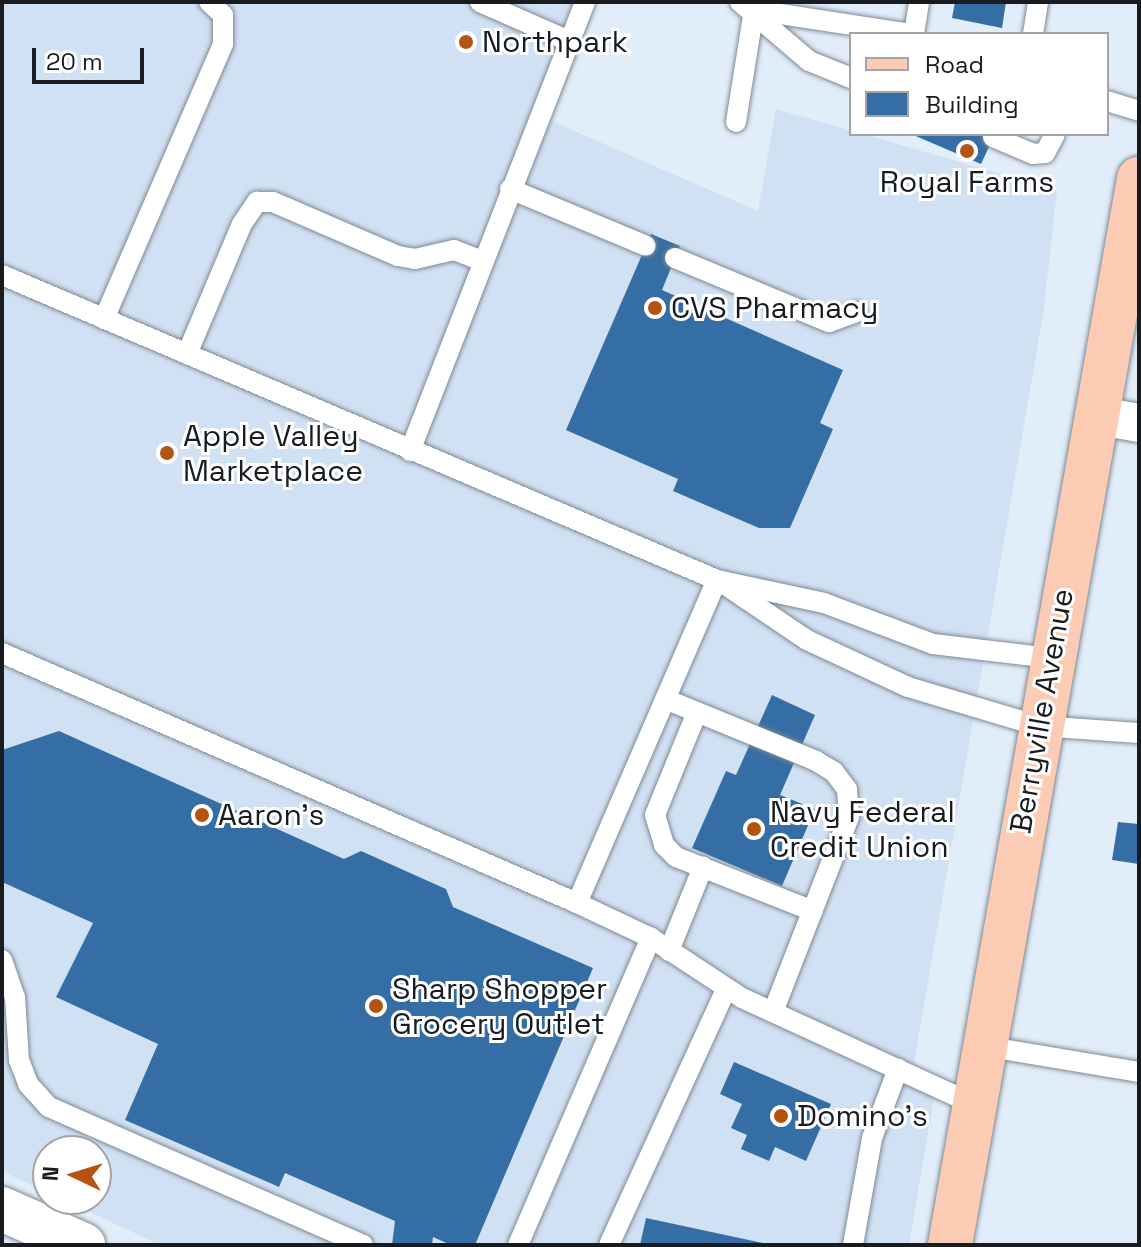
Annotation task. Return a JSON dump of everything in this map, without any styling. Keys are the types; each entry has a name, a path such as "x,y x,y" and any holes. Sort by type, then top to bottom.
{"main road":[{"name":"Berryville Avenue","path":"950,1245 1050,658 1139,179"}],"street":[{"path":"1094,415 1139,423"},
{"path":"2,1209 83,1245"}],"lane":[{"path":"104,319 223,44 223,15 209,2"},
{"path":"480,2 569,41"},
{"path":"410,451 585,2"},
{"path":"912,32 919,2"},
{"path":"1033,32 1038,2"},
{"path":"747,6 900,32"},
{"path":"747,6 809,61 849,77"},
{"path":"736,122 747,6"},
{"path":"1109,102 1139,111"},
{"path":"993,137 1033,154 1045,153 1054,136"},
{"path":"510,189 646,246"},
{"path":"187,354 242,224 257,202 273,202 398,256 415,259 454,250 483,261"},
{"path":"675,258 829,322 856,312"},
{"path":"2,275 717,580 824,603 933,644 1050,658"},
{"path":"577,903 717,580"},
{"path":"717,580 786,628 849,663 982,711 1039,726 1139,733"},
{"path":"2,653 577,903 651,938 726,989 974,1104"},
{"path":"665,699 816,761 847,789 849,817 773,1012"},
{"path":"697,712 657,805 655,829 676,857 813,911"},
{"path":"669,951 703,867"},
{"path":"518,1245 651,938"},
{"path":"2,960 15,997 19,1060 28,1084 42,1101 363,1245"},
{"path":"609,1245 726,989"},
{"path":"984,1046 1139,1072"},
{"path":"853,1245 872,1138 898,1069"}],"shaded area":[{"path":"2,2 585,2 540,116 758,211 776,109 849,130 849,136 870,136 1057,190 1044,309 912,1075 936,1086 909,1245 160,1245 96,1215 112,1215 112,1135 32,1135 32,1185 2,1171"}],"building":[{"path":"955,2 1006,2 1002,28 952,18"},
{"name":"Royal Farms","path":"916,136 994,136 981,164"},
{"name":"CVS Pharmacy","path":"651,234 680,246 662,290 843,370 820,423 833,429 790,528 759,528 673,491 678,479 566,430"},
{"name":"Navy Federal Credit Union","path":"772,695 815,715 780,795 815,809 782,886 692,848 726,771 736,775"},
{"name":"Sharp Shopper Grocery Outlet","path":"59,731 344,859 361,851 446,889 453,907 593,968 475,1245 451,1245 433,1237 432,1245 392,1245 395,1221 285,1173 279,1187 125,1120 158,1044 56,997 93,923 2,882 2,750"},
{"path":"1118,822 1139,824 1139,864 1112,860"},
{"name":"Domino's","path":"734,1062 831,1104 806,1161 775,1147 769,1161 741,1149 747,1135 731,1128 742,1104 720,1094"},
{"path":"646,1218 767,1244 767,1245 640,1245"}],"place":[{"name":"Northpark","path":"466,42"},
{"name":"Royal Farms","path":"967,151"},
{"name":"CVS Pharmacy","path":"655,308"},
{"name":"Apple Valley Marketplace","path":"167,453"},
{"name":"Aaron's","path":"202,815"},
{"name":"Navy Federal Credit Union","path":"754,829"},
{"name":"Sharp Shopper Grocery Outlet","path":"376,1006"},
{"name":"Domino's","path":"781,1116"}]}
